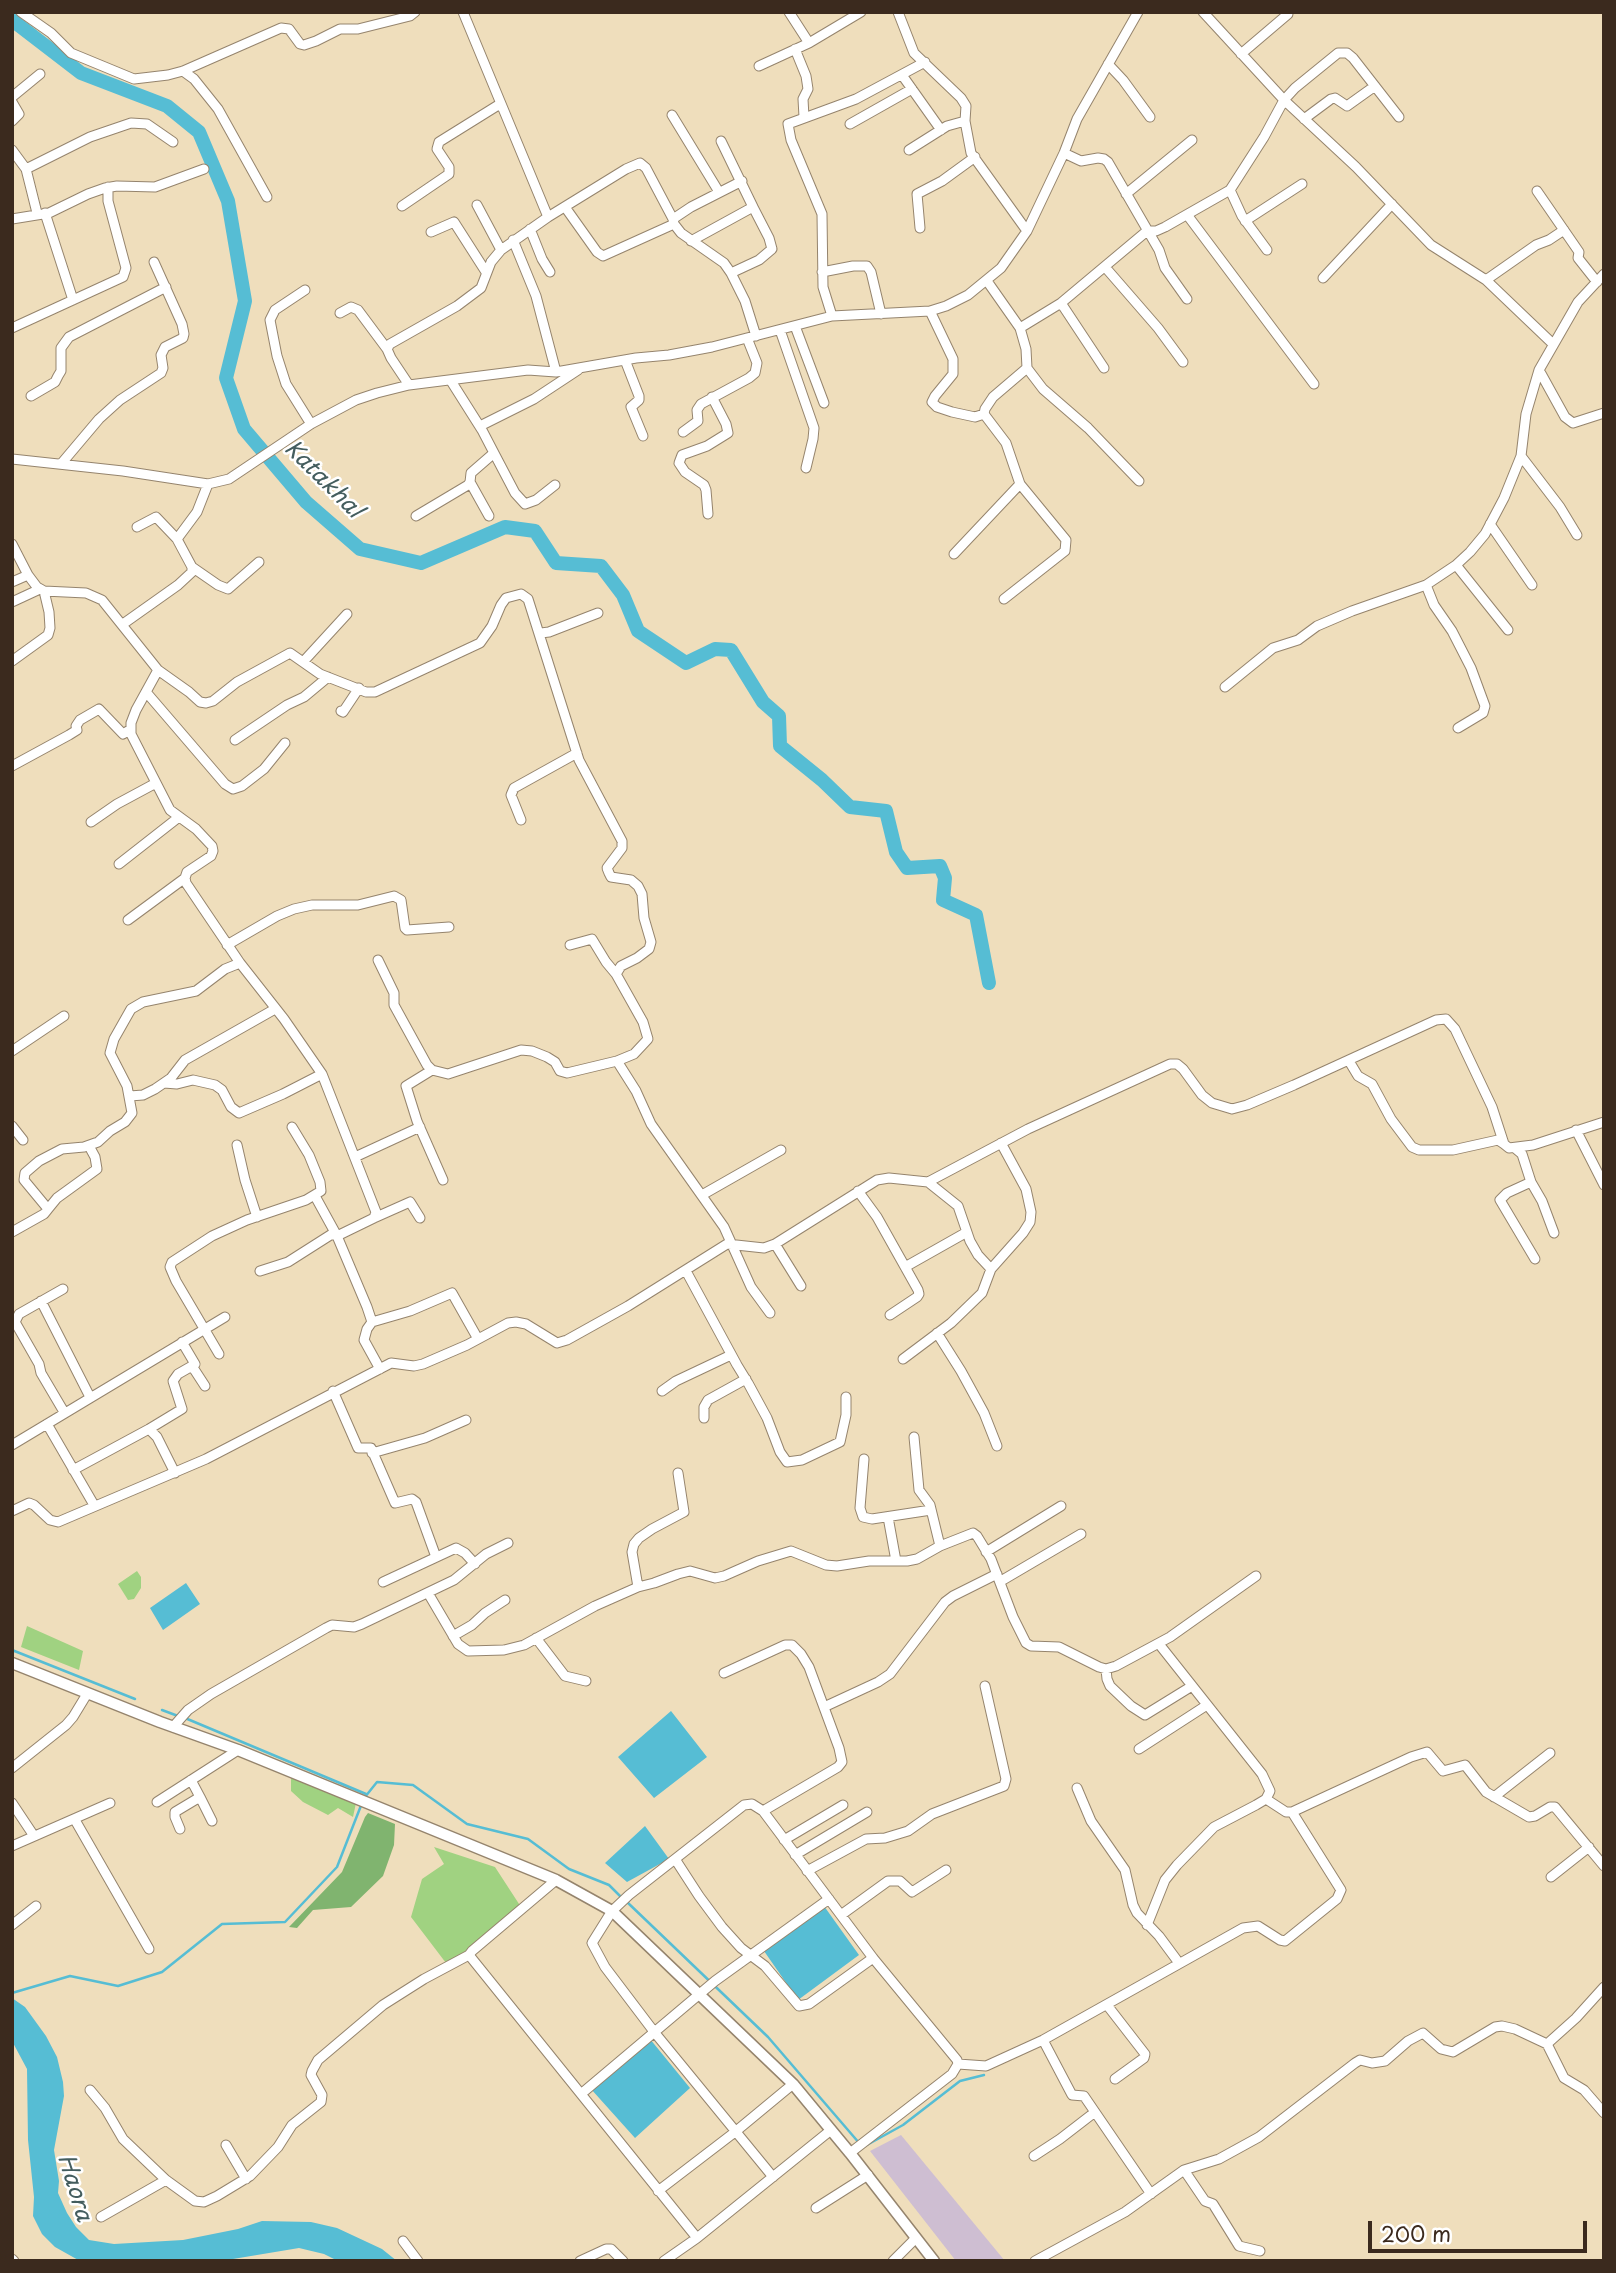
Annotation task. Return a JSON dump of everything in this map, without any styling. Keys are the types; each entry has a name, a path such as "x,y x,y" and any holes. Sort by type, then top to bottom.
{"main road":[{"path":"12,1663 238,1750 616,1907 793,2084 831,2130 856,2149 868,2175 934,2261"}],"street":[{"path":"21,12 51,33 71,54 129,77 145,78 183,71 281,28 289,29 300,44 304,45 340,29 358,29 410,16 415,12"},
{"path":"463,12 548,217"},
{"path":"789,12 809,43"},
{"path":"759,66 809,43 861,12"},
{"path":"898,12 914,53 966,106 965,121 971,153 1027,231"},
{"path":"12,459 208,484 229,479 311,424 356,400 409,385 528,370 556,372 680,353 832,316 930,311 968,295 987,281 1001,268 1027,231 1077,119 1138,12"},
{"path":"1203,12 1284,100 1356,167 1431,245 1486,279 1553,344"},
{"path":"1241,54 1288,14"},
{"path":"795,49 806,76 808,89 803,99 804,117"},
{"path":"1020,328 1061,303 1147,231 1156,231 1188,216 1230,190 1284,100 1326,61 1343,51 1353,58 1399,117"},
{"path":"832,316 823,287 822,214 788,128 791,121 856,99 925,62"},
{"path":"1108,64 1150,117"},
{"path":"183,71 194,79 223,117 267,197"},
{"path":"12,121 19,114 12,100 40,74"},
{"path":"902,75 941,130"},
{"path":"1304,119 1331,99 1335,98 1347,106 1375,86"},
{"path":"850,124 912,89"},
{"path":"402,206 449,174 449,167 437,149 439,142 500,104"},
{"path":"672,115 719,192"},
{"path":"909,150 941,130 965,121"},
{"path":"26,170 90,137 131,123 147,124 173,142"},
{"path":"1126,194 1192,140"},
{"path":"721,141 772,249 760,260 731,273"},
{"path":"12,150 26,170 72,300"},
{"path":"1064,153 1081,161 1104,159 1159,250 1165,268 1187,299"},
{"path":"920,228 916,194 942,181 975,158"},
{"path":"387,349 390,344 457,306 481,288 491,262 513,240 626,169 640,163 646,168 673,221 691,241 723,263 731,273 745,301 757,363 755,373 749,378 698,407 698,421 683,432"},
{"path":"12,219 41,213 108,187 155,187 204,169"},
{"path":"565,207 597,252 603,256 673,221 676,215 742,181"},
{"path":"1245,221 1302,184"},
{"path":"12,328 118,280 126,272 108,201 108,187"},
{"path":"1230,190 1245,221 1267,250"},
{"path":"1225,687 1273,648 1298,640 1317,626 1352,611 1426,585 1456,565 1477,543 1490,524 1521,456 1526,414 1539,370 1578,302 1600,278 1578,258 1579,251 1537,191"},
{"path":"1323,278 1392,204"},
{"path":"477,205 501,250"},
{"path":"691,241 753,206"},
{"path":"1188,216 1314,384"},
{"path":"431,232 454,222 486,272"},
{"path":"530,229 550,272"},
{"path":"1486,279 1536,245 1564,230"},
{"path":"513,240 536,296 556,372"},
{"path":"61,464 99,419 120,400 161,373 161,355 165,347 183,338 182,324 154,262"},
{"path":"822,272 867,265 881,314"},
{"path":"1105,267 1158,328 1183,362"},
{"path":"987,281 1020,328 1026,349 1027,368 1043,389 1088,428 1139,481"},
{"path":"31,396 55,382 61,372 61,348 69,337 166,287"},
{"path":"305,290 275,310 270,320 286,384 311,424"},
{"path":"1061,303 1104,368"},
{"path":"340,313 351,307 358,310 409,385"},
{"path":"930,311 953,359 953,374 932,402 944,410 975,417 984,414"},
{"path":"795,326 824,403"},
{"path":"780,330 814,428 806,468"},
{"path":"625,360 639,396 639,400 631,407 643,436"},
{"path":"480,426 534,399 581,368"},
{"path":"984,414 993,397 1027,368"},
{"path":"1539,370 1565,417 1573,423 1604,413"},
{"path":"451,381 480,426 515,493 525,504 536,500 555,485"},
{"path":"708,514 704,485 685,472 679,463 682,455 707,446 728,433 712,397"},
{"path":"984,414 1006,443 1020,484 1059,528 1067,546 1065,551 1004,599"},
{"path":"489,516 470,482 471,472 494,453"},
{"path":"1521,456 1560,507 1577,535"},
{"path":"416,516 470,482"},
{"path":"177,539 197,512 208,484"},
{"path":"954,554 1020,484"},
{"path":"137,527 156,517 177,539 192,567 228,589 259,562"},
{"path":"1490,524 1532,585"},
{"path":"12,544 16,562 42,590 49,612 50,628 48,635 12,661"},
{"path":"1456,565 1508,630"},
{"path":"123,624 190,575 192,567"},
{"path":"12,582 28,575"},
{"path":"1426,585 1434,605 1452,631 1471,668 1485,706 1483,713 1458,727"},
{"path":"12,602 42,590 96,596 123,624 158,670 200,702 206,703 285,654 294,654 309,668 328,677 366,692 375,692 481,643 492,626 500,605 506,598 520,594 528,599 541,634 577,753 622,841 622,848 607,868 609,873 611,877 631,880 642,894 644,918 651,942 649,949 621,966 615,974"},
{"path":"541,634 598,613"},
{"path":"303,662 347,614"},
{"path":"128,920 211,856 213,851 206,838 179,817 164,800 131,734 136,710 158,670"},
{"path":"235,740 286,705 304,697 328,677"},
{"path":"341,711 344,712 359,688"},
{"path":"146,692 225,784 233,789 242,786 264,769 285,743"},
{"path":"12,766 77,730 76,726 80,720 99,709 123,734 131,729"},
{"path":"521,820 511,795 514,788 577,753"},
{"path":"91,822 156,783"},
{"path":"119,864 179,817"},
{"path":"185,877 186,883 227,945 322,1074 376,1212 374,1218"},
{"path":"227,945 294,909 312,905 358,905 394,896 401,900 407,930 449,927"},
{"path":"378,960 394,993 394,1005 432,1070 448,1074 521,1050 548,1057 560,1071 567,1073 634,1054 648,1039 643,1023 593,939 570,945"},
{"path":"48,1209 24,1180 25,1173 39,1161 62,1149 89,1146 98,1142 110,1130 125,1122 132,1113 130,1096 110,1053 114,1039 131,1009 143,1002 196,991 225,969 240,963"},
{"path":"130,1096 143,1095 164,1083 185,1060 275,1009"},
{"path":"12,1051 64,1016"},
{"path":"928,1182 1028,1129 1170,1064 1183,1069 1202,1095 1212,1103 1233,1108 1247,1105 1349,1061 1436,1020 1446,1019 1455,1029 1492,1107 1504,1144"},
{"path":"617,1061 636,1091 651,1124 724,1227 751,1287 770,1313"},
{"path":"1349,1061 1358,1076 1372,1084 1391,1119 1412,1147 1419,1150 1453,1150 1498,1140 1509,1148 1516,1149 1604,1122"},
{"path":"432,1070 407,1086 416,1121 443,1180"},
{"path":"164,1083 177,1084 193,1080 215,1085 222,1090 231,1107 239,1112 322,1074"},
{"path":"12,1126 23,1140"},
{"path":"219,1354 170,1267 172,1262 212,1236 315,1196 321,1191 309,1155 292,1127"},
{"path":"355,1157 421,1127"},
{"path":"1576,1130 1604,1185"},
{"path":"903,1359 982,1293 991,1269 1030,1222 1031,1212 1026,1189 1001,1143"},
{"path":"237,1144 257,1217"},
{"path":"12,1233 44,1214 57,1198 97,1169 89,1146"},
{"path":"1516,1149 1522,1154 1531,1182 1542,1201 1554,1233"},
{"path":"702,1195 781,1150"},
{"path":"12,1511 29,1503 50,1520 58,1522 175,1473 391,1363 414,1366 423,1364 508,1323 526,1324 557,1343 567,1340 687,1271 717,1249 731,1243 764,1248 775,1244 877,1180 889,1178 928,1182 958,1206 978,1255 991,1269"},
{"path":"1531,1182 1507,1193 1500,1200 1535,1259"},
{"path":"858,1191 877,1217 919,1294 890,1315"},
{"path":"315,1196 337,1236 372,1322"},
{"path":"260,1271 288,1262 332,1234 337,1236 410,1202 421,1218"},
{"path":"905,1266 967,1232"},
{"path":"775,1244 802,1286"},
{"path":"687,1271 767,1418 783,1458 791,1463 840,1441 846,1415 846,1396"},
{"path":"63,1289 19,1314 15,1322 64,1412"},
{"path":"380,1369 364,1340 372,1322 411,1311 452,1293 478,1339"},
{"path":"41,1301 90,1396"},
{"path":"13,1442 225,1317"},
{"path":"937,1333 984,1413 997,1446"},
{"path":"73,1470 183,1409 173,1381 178,1374 195,1364 182,1342"},
{"path":"662,1391 676,1381 731,1355"},
{"path":"192,1366 205,1386"},
{"path":"704,1418 704,1407 712,1396 746,1380"},
{"path":"333,1391 357,1446 360,1449 369,1446 395,1503 412,1499 416,1502 436,1557"},
{"path":"372,1452 425,1438 466,1420"},
{"path":"47,1424 94,1505"},
{"path":"149,1429 157,1437 175,1473"},
{"path":"914,1437 919,1490 930,1505 940,1546"},
{"path":"864,1458 861,1514 867,1519 930,1510"},
{"path":"638,1587 632,1552 634,1544 652,1529 684,1512 678,1473"},
{"path":"986,1552 1061,1506"},
{"path":"888,1517 896,1561"},
{"path":"428,1593 458,1644 468,1651 504,1650 524,1645 595,1606 638,1587 690,1571 715,1578 791,1551 826,1565 837,1566 869,1561 917,1559 940,1546 973,1533 999,1577 1013,1617 1026,1643 1031,1646 1059,1647 1106,1669 1159,1644 1256,1576"},
{"path":"824,1707 890,1674 945,1602 973,1585 999,1577 1081,1534"},
{"path":"173,1727 188,1710 211,1694 326,1628 332,1625 354,1627 362,1624 464,1574 486,1555 508,1543"},
{"path":"383,1582 457,1548 475,1564"},
{"path":"453,1636 505,1600"},
{"path":"536,1638 565,1676 586,1681"},
{"path":"1149,1920 1165,1880 1205,1836 1222,1822 1266,1798 1270,1788 1262,1774 1159,1644"},
{"path":"724,1674 785,1645 792,1645 809,1667 842,1758 841,1764 829,1773 763,1811"},
{"path":"1106,1669 1110,1686 1145,1715 1192,1686"},
{"path":"807,1871 866,1839 885,1838 908,1831 932,1814 1004,1786 1006,1779 985,1686"},
{"path":"12,1768 66,1725 74,1717 87,1694"},
{"path":"1139,1749 1207,1705"},
{"path":"157,1802 238,1750"},
{"path":"1266,1798 1286,1812 1292,1812 1424,1752 1443,1770 1465,1765 1486,1792 1532,1817 1555,1807 1604,1866"},
{"path":"1494,1797 1550,1753"},
{"path":"191,1780 212,1821"},
{"path":"1077,1788 1091,1821 1125,1870 1133,1905 1149,1920 1179,1964"},
{"path":"180,1829 175,1812 200,1797"},
{"path":"12,1803 34,1836"},
{"path":"12,1846 110,1803"},
{"path":"773,2177 655,2033 593,1947 593,1939 616,1907 744,1805 752,1804 763,1811 873,1958 958,2064"},
{"path":"784,1840 843,1805"},
{"path":"795,1855 867,1812"},
{"path":"958,2064 986,2066 1042,2040 1243,1928 1251,1926 1266,1929 1285,1941 1337,1899 1341,1890 1292,1812"},
{"path":"75,1820 149,1949"},
{"path":"1551,1877 1589,1847"},
{"path":"675,1860 722,1927 741,1948 765,1966 795,2003 803,2006 873,1958"},
{"path":"841,1915 888,1881 900,1881 912,1892 946,1870"},
{"path":"90,2090 105,2108 123,2139 166,2180 189,2198 200,2202 217,2196 246,2179 278,2147 292,2125 321,2102 322,2095 311,2075 318,2060 383,2005 469,1955 556,1880"},
{"path":"582,2094 701,1992 829,1899"},
{"path":"12,1924 36,1906"},
{"path":"469,1955 697,2238"},
{"path":"1547,2044 1576,2018 1604,1987"},
{"path":"1107,2005 1145,2054 1144,2058 1115,2079"},
{"path":"1035,2261 1106,2224 1184,2170 1237,2150 1267,2131 1360,2060 1373,2063 1384,2061 1423,2033 1447,2052 1459,2050 1499,2026 1515,2029 1547,2044 1564,2077 1584,2090 1604,2113"},
{"path":"1042,2040 1072,2095 1083,2095 1151,2194"},
{"path":"856,2149 952,2074 958,2064"},
{"path":"658,2191 793,2084"},
{"path":"1034,2157 1095,2112"},
{"path":"664,2261 697,2238 831,2130"},
{"path":"226,2145 246,2179"},
{"path":"1184,2170 1204,2199 1213,2204 1239,2246 1260,2251"},
{"path":"816,2208 868,2175"},
{"path":"101,2217 166,2180"},
{"path":"893,2261 916,2238"},
{"path":"403,2241 418,2261"},
{"path":"580,2261 611,2249 623,2261"}],"shaded area":[{"path":"901,2135 1005,2261 956,2261 870,2151"}],"green space":[{"path":"137,1571 141,1577 141,1588 134,1599 128,1600 118,1584"},
{"path":"27,1626 83,1651 79,1670 21,1647"},
{"path":"291,1775 356,1803 353,1817 338,1808 328,1815 303,1802 291,1791"},
{"path":"368,1813 395,1824 394,1845 383,1876 351,1907 313,1910 297,1928 289,1927 342,1872"},
{"path":"434,1847 495,1867 521,1907 466,1958 446,1963 411,1917 422,1879 444,1864"}],"water":[{"path":"186,1583 200,1604 163,1630 150,1608"},
{"path":"671,1711 707,1757 654,1798 618,1757"},
{"path":"645,1826 669,1859 627,1882 605,1863"},
{"path":"824,1906 859,1955 798,2000 764,1951"},
{"path":"12,1998 25,2007 57,2057 64,2096 54,2150 59,2181 58,2193 76,2227 89,2240 114,2244 183,2240 238,2229 262,2221 311,2222 337,2228 382,2249 397,2261 338,2261 324,2254 299,2248 221,2261 80,2261 55,2247 42,2234 33,2216 27,2069 12,2041"},
{"path":"650,2039 690,2088 635,2138 591,2089"}],"waterway":[{"name":"Katakhal","path":"12,20 81,73 167,106 199,132 228,201 245,301 226,378 244,429 306,502 360,549 421,563 505,527 535,531 556,563 601,566 623,595 638,631 686,663 715,649 731,650 763,702 779,716 780,746 850,807 886,811 896,852 907,868 940,866 945,878 943,900 976,915 989,983"},
{"path":"12,1650 135,1699"},
{"path":"162,1710 178,1716"},
{"path":"185,1718 366,1794"},
{"path":"365,1797 377,1782 413,1785 467,1824 528,1839 569,1869 609,1885 622,1898"},
{"path":"12,1993 70,1976 118,1986 162,1972 222,1924 285,1922 337,1867 362,1803"},
{"path":"627,1902 768,2037 860,2144"},
{"path":"865,2146 903,2125 960,2081 984,2075"}],"water label":[{"name":"Haora","path":"74,2188"}]}
